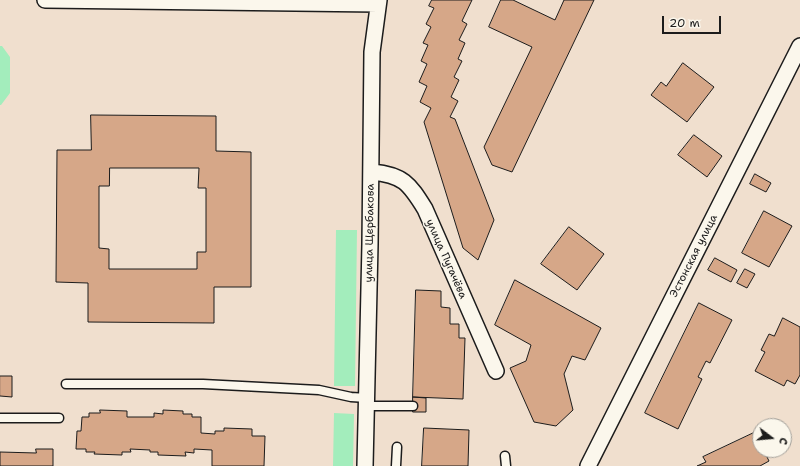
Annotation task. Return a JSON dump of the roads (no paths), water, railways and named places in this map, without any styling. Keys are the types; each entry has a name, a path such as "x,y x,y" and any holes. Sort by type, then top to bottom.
{"street":[{"path":"45,0 379,2"},
{"name":"улица Щербакова","path":"365,466 372,172 372,52 379,2"},
{"name":"Эстонская улица","path":"588,466 800,46"},
{"name":"улица Пугачёва","path":"372,172 388,174 403,180 425,209 496,371"}],"lane":[{"path":"66,384 203,384 319,390 366,402 413,406"},
{"path":"0,418 59,418"},
{"path":"396,466 397,447"},
{"path":"505,456 506,466"}]}
